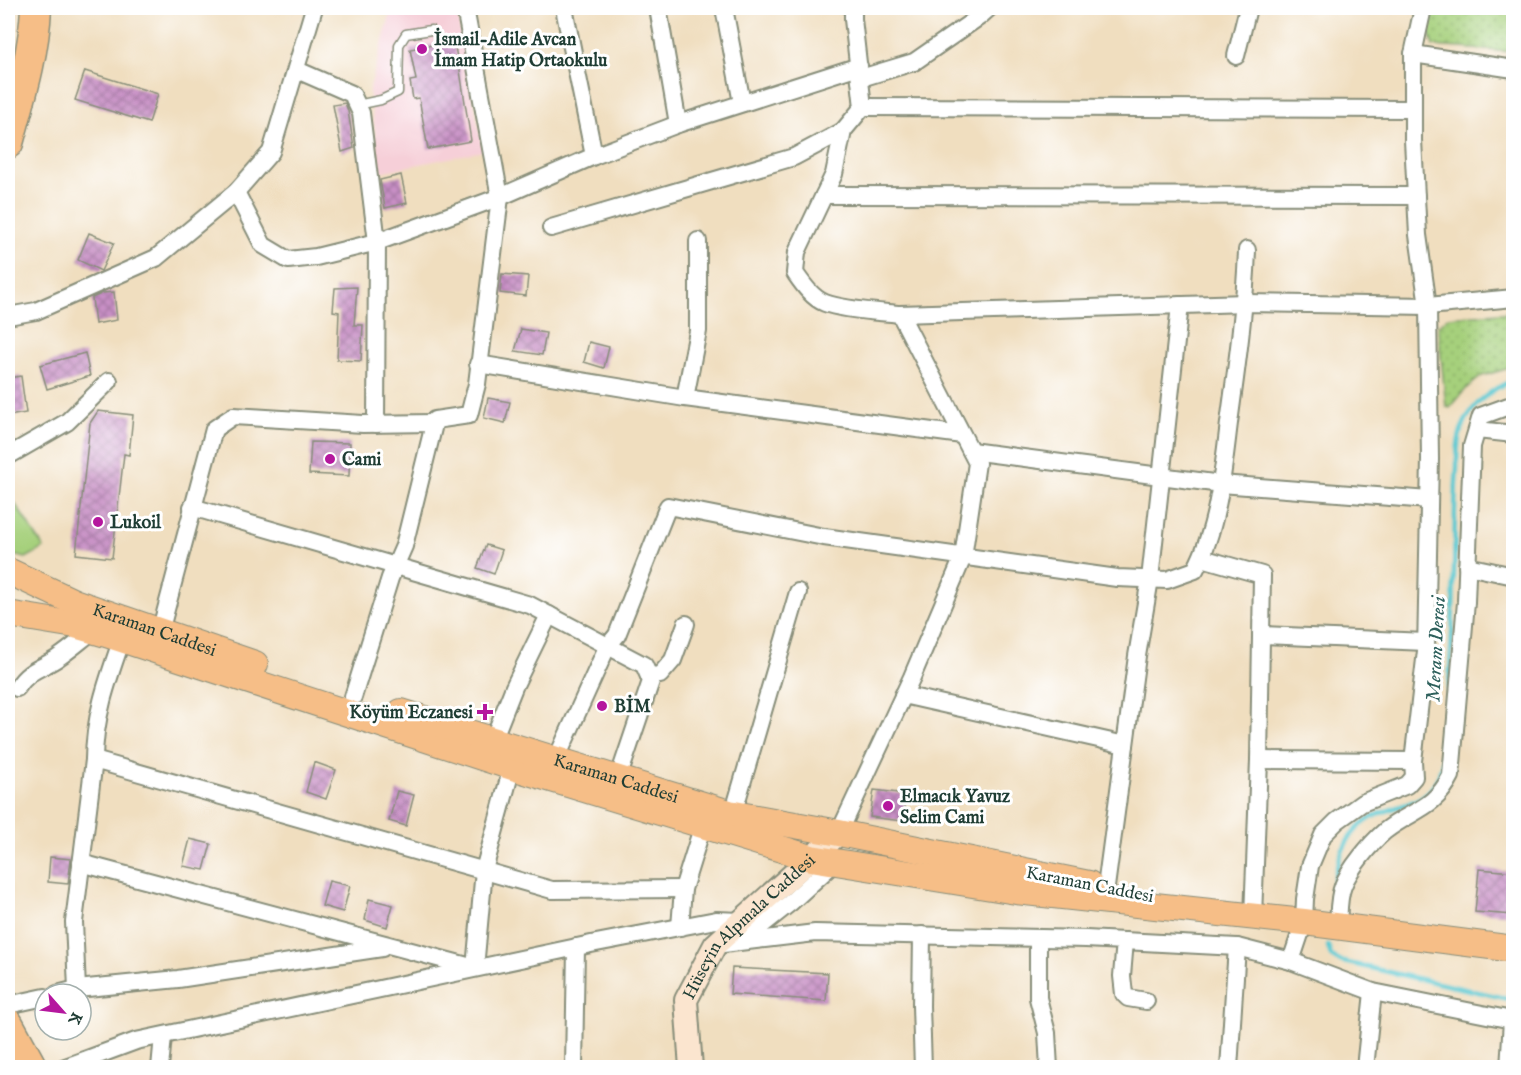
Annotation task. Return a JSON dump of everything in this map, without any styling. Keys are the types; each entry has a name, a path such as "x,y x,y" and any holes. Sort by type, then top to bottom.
{"highway":[{"path":"8,85 30,8"},
{"path":"8,143 28,68 36,8"},
{"path":"8,1024 32,1068"},
{"path":"8,1058 14,1068"}],"main road":[{"name":"Karaman Caddesi","path":"8,571 74,602 353,698 734,814 1249,916"},
{"name":"Karaman Caddesi","path":"8,614 56,621 94,630 512,767 823,860 1016,891 1304,922 1514,949"}],"street":[{"path":"8,316 36,311 156,258 236,192 271,152 314,8"},
{"path":"353,698 395,567 404,546 435,420 469,415 477,384 500,197 468,8"},
{"path":"564,8 594,156"},
{"path":"658,8 678,124"},
{"path":"724,8 742,103"},
{"path":"551,228 794,157 843,131 863,107 853,20 854,8"},
{"path":"236,192 263,245 288,260 316,257 377,242 500,197 594,156 678,124 742,103 860,72 914,62 989,8"},
{"path":"1236,56 1248,8"},
{"path":"1291,961 1304,922 1310,866 1323,835 1338,820 1362,803 1407,785 1414,777 1413,761 1426,642 1429,500 1428,306 1418,235 1413,110 1413,54 1423,8"},
{"path":"1413,54 1514,69"},
{"path":"297,70 352,94 361,113 377,242 376,424"},
{"path":"863,107 1413,110"},
{"path":"843,131 834,174 797,252 795,273 805,286 824,302 900,314 1246,303 1428,306 1514,298"},
{"path":"824,195 1416,196"},
{"path":"685,398 698,331 698,241"},
{"path":"556,760 607,647 617,635 668,506 825,537 1117,578 1167,580 1195,570 1205,553 1221,484 1246,303 1247,249"},
{"path":"1106,887 1137,656 1150,579 1180,305"},
{"path":"839,833 903,695 963,557 977,463 900,314"},
{"path":"478,364 685,398 962,435"},
{"path":"8,456 67,422 109,381"},
{"path":"1338,927 1342,887 1353,867 1385,831 1431,804 1451,776 1467,566 1472,446 1481,416 1514,404"},
{"path":"160,632 214,429 233,416 376,424 435,423"},
{"path":"1477,430 1514,434"},
{"path":"971,451 1221,484 1429,500"},
{"path":"192,507 530,605 644,665 651,681 618,779"},
{"path":"1202,558 1262,575 1259,760 1249,916"},
{"path":"1467,566 1514,576"},
{"path":"734,814 798,592"},
{"path":"493,740 514,687 549,615"},
{"path":"649,676 660,675 669,668 686,624"},
{"path":"17,688 22,679 34,668 58,659 94,630"},
{"path":"1261,635 1426,642"},
{"path":"77,982 74,922 94,760 94,735 102,694 122,639"},
{"path":"903,695 1125,745"},
{"path":"94,760 552,890 682,889"},
{"path":"1259,760 1413,761"},
{"path":"475,968 484,870 512,767"},
{"path":"680,927 682,889 703,825"},
{"name":"Hüseyin Alpmala Caddesi","path":"691,1068 686,1000 715,945 742,931 823,860 839,833"},
{"path":"81,863 389,947 475,968"},
{"path":"63,1068 136,1041 475,968 716,920 742,931 1125,940 1237,947 1291,961 1372,992 1512,1020 1509,1068"},
{"path":"922,935 923,1068"},
{"path":"1038,938 1038,999 1047,1033 1049,1068"},
{"path":"1125,940 1122,976 1124,994 1128,998 1146,1001"},
{"path":"93,987 178,979 389,947"},
{"path":"574,1068 576,947"},
{"path":"1230,1068 1237,947"},
{"path":"1365,1068 1372,992"},
{"path":"8,1005 33,1000"},
{"path":"160,1068 163,1036"}],"lane":[{"path":"357,105 381,100 398,92 399,45 406,34 431,30"}],"shaded area":[{"name":"İsmail-Adile Avcan İmam Hatip Ortaokulu","path":"392,8 456,8 483,151 381,172 369,91"}],"green space":[{"path":"1434,8 1513,8 1513,52 1433,46 1429,33"},
{"path":"1513,312 1513,367 1482,376 1467,388 1450,408 1446,407 1438,326 1448,317"},
{"path":"8,493 44,548 26,558 8,554"}],"building":[{"path":"454,41 471,141 428,149 419,98 413,99 410,81 416,80 410,49"},
{"path":"85,71 158,94 149,123 75,100"},
{"path":"345,103 354,148 342,152 333,105"},
{"path":"401,175 407,203 385,208 380,180"},
{"path":"89,233 114,243 101,271 78,260"},
{"path":"502,274 528,276 526,296 500,293"},
{"path":"357,287 354,325 363,325 361,361 337,360 339,312 333,311 335,288"},
{"path":"114,292 117,320 95,324 92,298 103,293"},
{"path":"521,329 546,333 542,355 515,351"},
{"path":"589,342 609,347 604,368 584,362"},
{"path":"85,353 90,376 47,389 40,365"},
{"path":"21,376 26,413 8,416 8,378"},
{"path":"488,398 510,402 505,423 484,418"},
{"path":"98,411 133,415 129,455 124,454 112,558 76,554 90,423"},
{"name":"Cami","path":"311,442 350,443 349,476 309,474"},
{"path":"486,545 502,550 494,574 477,568"},
{"path":"314,762 336,770 326,799 306,792"},
{"name":"Elmacık Yavuz Selim Cami","path":"874,790 906,794 902,821 870,817"},
{"path":"397,791 414,795 406,826 389,821"},
{"path":"190,839 211,844 204,870 183,866"},
{"path":"50,857 71,859 68,884 48,882"},
{"path":"1479,869 1514,872 1514,915 1475,912"},
{"path":"329,881 350,886 343,912 322,906"},
{"path":"369,899 393,905 387,927 365,920"},
{"path":"732,968 828,973 826,1001 730,994"}],"waterway":[{"name":"Meram Deresi","path":"1332,891 1343,850 1357,829 1370,819 1423,796 1433,786 1440,772 1444,750 1450,662 1459,438 1466,419 1483,398 1514,380"},
{"name":"Meram Deresi","path":"1328,946 1331,956 1339,961 1514,1000"}],"place":[{"name":"İsmail-Adile Avcan İmam Hatip Ortaokulu","path":"422,49"},
{"name":"Cami","path":"330,459"},
{"name":"Lukoil","path":"98,522"},
{"name":"BİM","path":"602,706"},
{"name":"Köyüm Eczanesi","path":"485,712"},
{"name":"Elmacık Yavuz Selim Cami","path":"888,806"}]}
